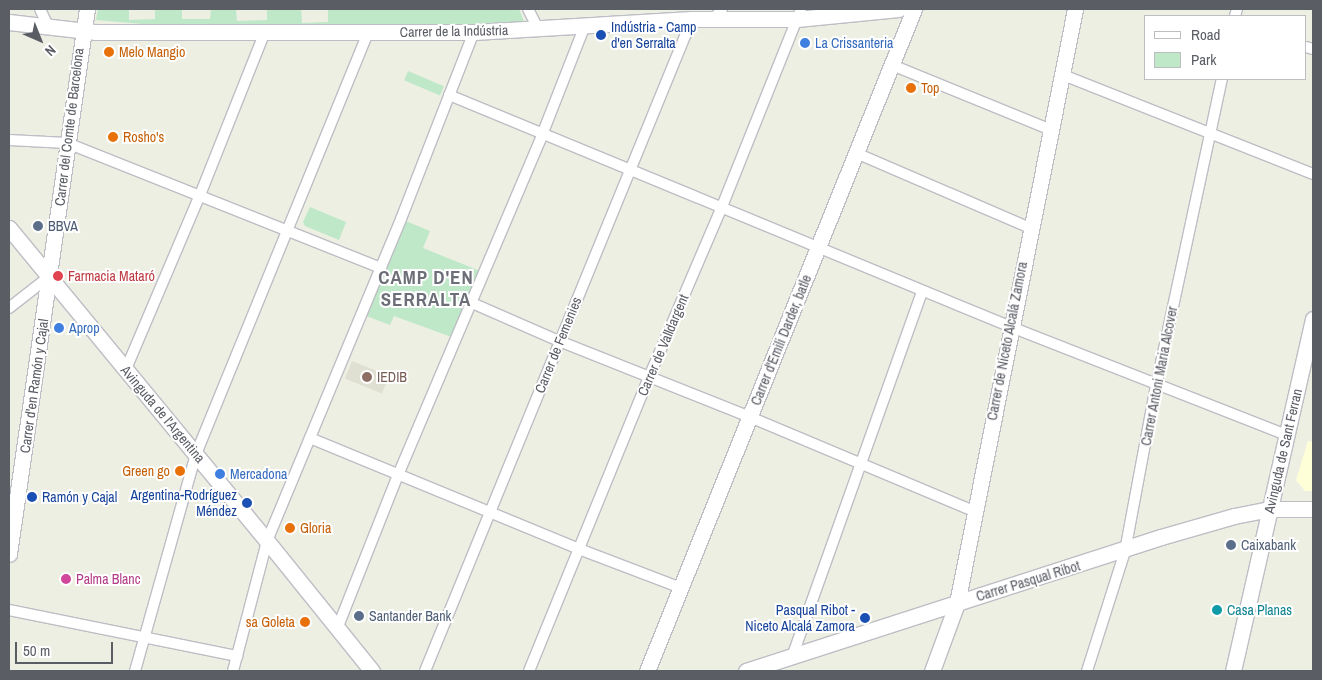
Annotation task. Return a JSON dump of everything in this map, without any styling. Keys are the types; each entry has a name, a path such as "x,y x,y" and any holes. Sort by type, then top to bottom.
{"street":[{"path":"40,9 48,26"},
{"name":"Carrer del Comte de Barcelona","path":"50,276 82,30 87,9"},
{"path":"528,9 538,29"},
{"name":"Carrer de la Indústria","path":"9,22 82,30 474,32 692,19 718,14 799,14 899,9"},
{"name":"Carrer d'Emili Darder, batle","path":"648,671 914,9"},
{"name":"Carrer de Niceto Alcalá Zamora","path":"932,671 957,603 1030,228 1063,74 1074,9"},
{"name":"Carrer de Valldargent","path":"529,671 649,377 721,209 799,14"},
{"name":"Carrer de Femenies","path":"425,671 492,512 559,342 692,19"},
{"path":"337,629 398,475 542,135 585,25"},
{"path":"126,369 200,195 265,32"},
{"path":"135,671 196,454 368,32"},
{"path":"233,671 267,541 401,219 474,32"},
{"path":"892,65 1051,130"},
{"path":"1063,74 1313,174"},
{"name":"Carrer Antoni Maria Alcover","path":"1087,671 1125,550 1156,386 1222,80"},
{"path":"449,95 721,209 1156,386 1287,435"},
{"path":"9,140 67,143 288,229 381,268"},
{"path":"856,153 1030,228"},
{"name":"Avinguda de l'Argentina","path":"9,228 372,671"},
{"path":"9,308 50,276"},
{"name":"Carrer d'en Ramón y Cajal","path":"9,554 50,276"},
{"path":"792,657 922,291"},
{"path":"472,303 559,342 750,417 974,511"},
{"name":"Avinguda de Sant Ferran","path":"1233,671 1313,319"},
{"path":"310,438 579,549 681,588"},
{"name":"Carrer Pasqual Ribot","path":"746,671 1161,537 1234,516 1270,509 1313,509"},
{"path":"9,610 237,656"}],"shaded area":[{"name":"IEDIB","path":"352,361 389,376 382,394 345,379"},
{"path":"1308,441 1313,442 1313,491 1305,491 1296,480"}],"green space":[{"path":"98,9 129,9 129,20 155,19 155,9 182,9 182,19 210,19 211,9 236,9 237,21 267,20 267,9 301,9 302,23 328,22 328,9 519,9 525,24 154,25 96,20"},
{"path":"408,71 444,86 440,95 404,80"},
{"path":"310,207 346,222 339,240 305,226 303,222"},
{"path":"401,219 430,231 423,248 485,273 457,339 394,316 390,325 361,314"}],"place":[{"name":"Indústria - Camp d'en Serralta","path":"601,35"},
{"name":"La Crissanteria","path":"805,43"},
{"name":"Melo Mangio","path":"109,52"},
{"name":"Top","path":"911,88"},
{"name":"Rosho's","path":"113,137"},
{"name":"BBVA","path":"38,226"},
{"name":"Farmacia Mataró","path":"58,276"},
{"name":"Aprop","path":"59,328"},
{"name":"IEDIB","path":"367,377"},
{"name":"Green go","path":"180,471"},
{"name":"Mercadona","path":"220,474"},
{"name":"Ramón y Cajal","path":"32,497"},
{"name":"Argentina-Rodríguez Méndez","path":"247,503"},
{"name":"Gloria","path":"290,528"},
{"name":"Caixabank","path":"1231,545"},
{"name":"Palma Blanc","path":"66,579"},
{"name":"Casa Planas","path":"1217,610"},
{"name":"Santander Bank","path":"359,616"},
{"name":"Pasqual Ribot - Niceto Alcalá Zamora","path":"865,618"},
{"name":"sa Goleta","path":"305,622"}],"district":[{"name":"CAMP D'EN SERRALTA","path":"426,289"}]}
